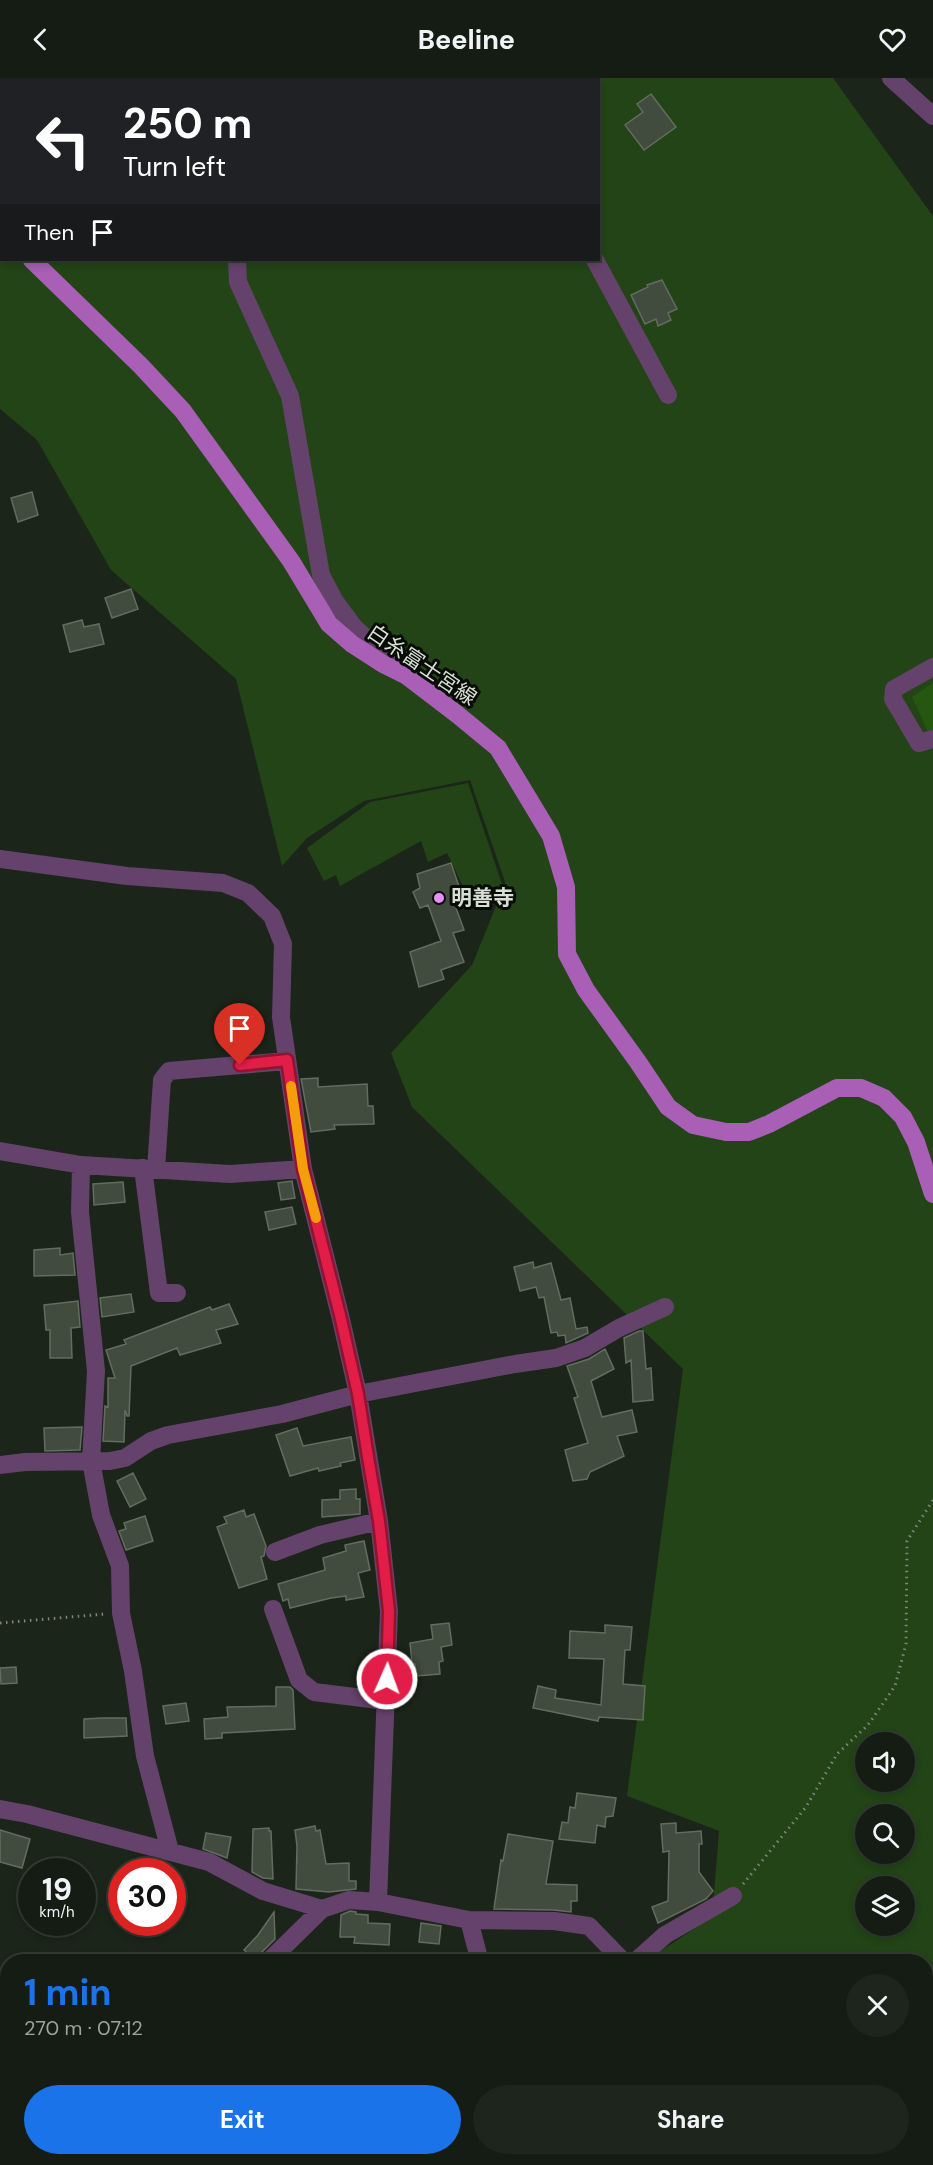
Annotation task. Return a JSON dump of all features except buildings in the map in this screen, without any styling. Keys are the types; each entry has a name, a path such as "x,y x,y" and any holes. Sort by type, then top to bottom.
{"main road":[{"name":"白糸富士宮線","path":"33,261 141,366 183,411 291,561 329,624 352,644 407,676 498,748 551,836 566,887 567,954 585,990 668,1107 693,1125 726,1132 749,1132 837,1088 861,1088 884,1098 903,1117 916,1142 933,1194"}],"street":[{"path":"891,78 933,116"},
{"path":"237,261 238,282 290,396 321,575 334,600 354,627 407,676"},
{"path":"596,261 668,395"},
{"path":"933,667 894,689 893,699 919,743 933,739"},
{"path":"0,859 127,876 223,883 248,893 272,916 283,944 281,1017 303,1169 358,1394 379,1521 389,1611 378,1902"},
{"path":"177,1293 159,1293 149,1168 162,1080 169,1071 287,1060"},
{"path":"0,1151 81,1166 230,1174 303,1169"},
{"path":"81,1166 80,1212 96,1371 91,1461 101,1515 120,1566 121,1613 133,1671 145,1756 170,1851"},
{"path":"0,1464 110,1461 125,1458 151,1441 168,1436 282,1414 358,1394 556,1358 585,1347 665,1307"},
{"path":"275,1552 320,1535 379,1521"},
{"path":"273,1609 299,1680 306,1686 314,1692 387,1701"},
{"path":"0,1809 27,1814 209,1863 264,1891 322,1909"},
{"path":"644,1954 665,1935 734,1896"},
{"path":"276,1954 322,1909 349,1900 378,1902 470,1920 554,1921 589,1926 616,1954"},
{"path":"470,1920 478,1954"}],"path":[{"path":"734,1896 806,1808 837,1754 868,1725 895,1686 906,1644 907,1541 933,1500"},
{"path":"0,1623 121,1613"}],"shaded area":[{"path":"600,78 833,78 933,216 933,1954 656,1954 712,1917 719,1831 627,1796 683,1369 412,1107 391,1053 472,965 503,889 469,899 447,853 428,862 421,841 340,886 336,875 324,881 307,848 370,802 468,783 503,887 505,882 470,780 364,801 307,838 282,866 236,679 111,570 37,440 0,409 0,261 600,261"},
{"path":"933,683 933,730 928,732 912,697"}],"slow traffic":[{"path":"291,1086 303,1169 316,1218"}],"place":[{"name":"明善寺","path":"439,898"}],"route":[{"path":"240,1065 287,1060 303,1169 358,1394 379,1521 389,1611 387,1679"}]}
